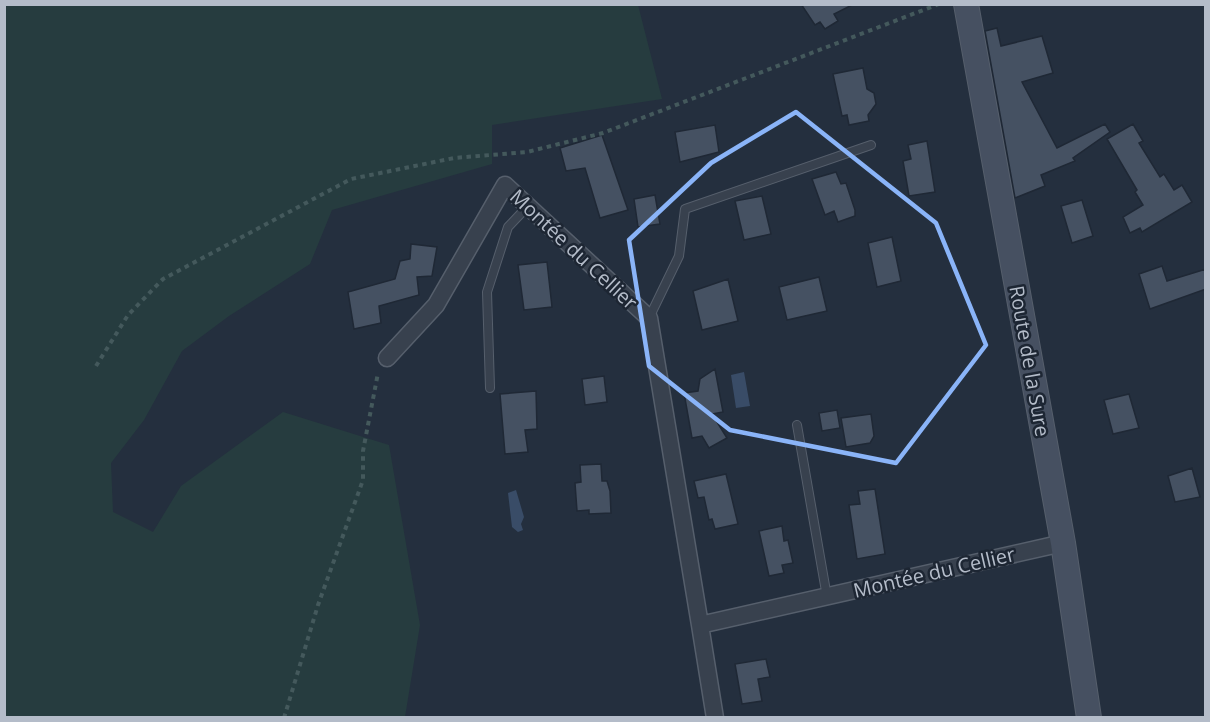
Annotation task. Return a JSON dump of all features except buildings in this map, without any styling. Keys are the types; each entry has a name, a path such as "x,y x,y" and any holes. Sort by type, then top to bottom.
{"main road":[{"name":"Route de la Sure","path":"966,4 1063,543 1089,717"}],"street":[{"name":"Montée du Cellier","path":"387,358 436,305 505,185 649,318 715,717"},
{"name":"Montée du Cellier","path":"700,625 1063,543"}],"lane":[{"path":"649,318 679,256 685,209 871,146"},
{"path":"490,388 487,292 508,227 527,207"},
{"path":"797,425 827,597"}],"path":[{"path":"96,366 128,315 163,279 351,179 454,158 527,152 603,133 939,4"},
{"path":"284,717 318,605 363,480 363,452 377,374 387,358"}],"highlighted area":[{"path":"796,112 936,223 986,345 896,463 730,430 649,366 629,240 711,163"}],"green space":[{"path":"4,5 638,5 662,99 492,125 492,164 332,210 310,264 229,316 182,351 144,420 111,463 113,512 153,532 181,486 283,412 389,445 420,625 405,717 5,717"}],"water":[{"path":"744,372 750,406 736,408 731,375"},
{"path":"516,490 524,517 521,524 523,530 518,532 512,527 508,493"}]}
